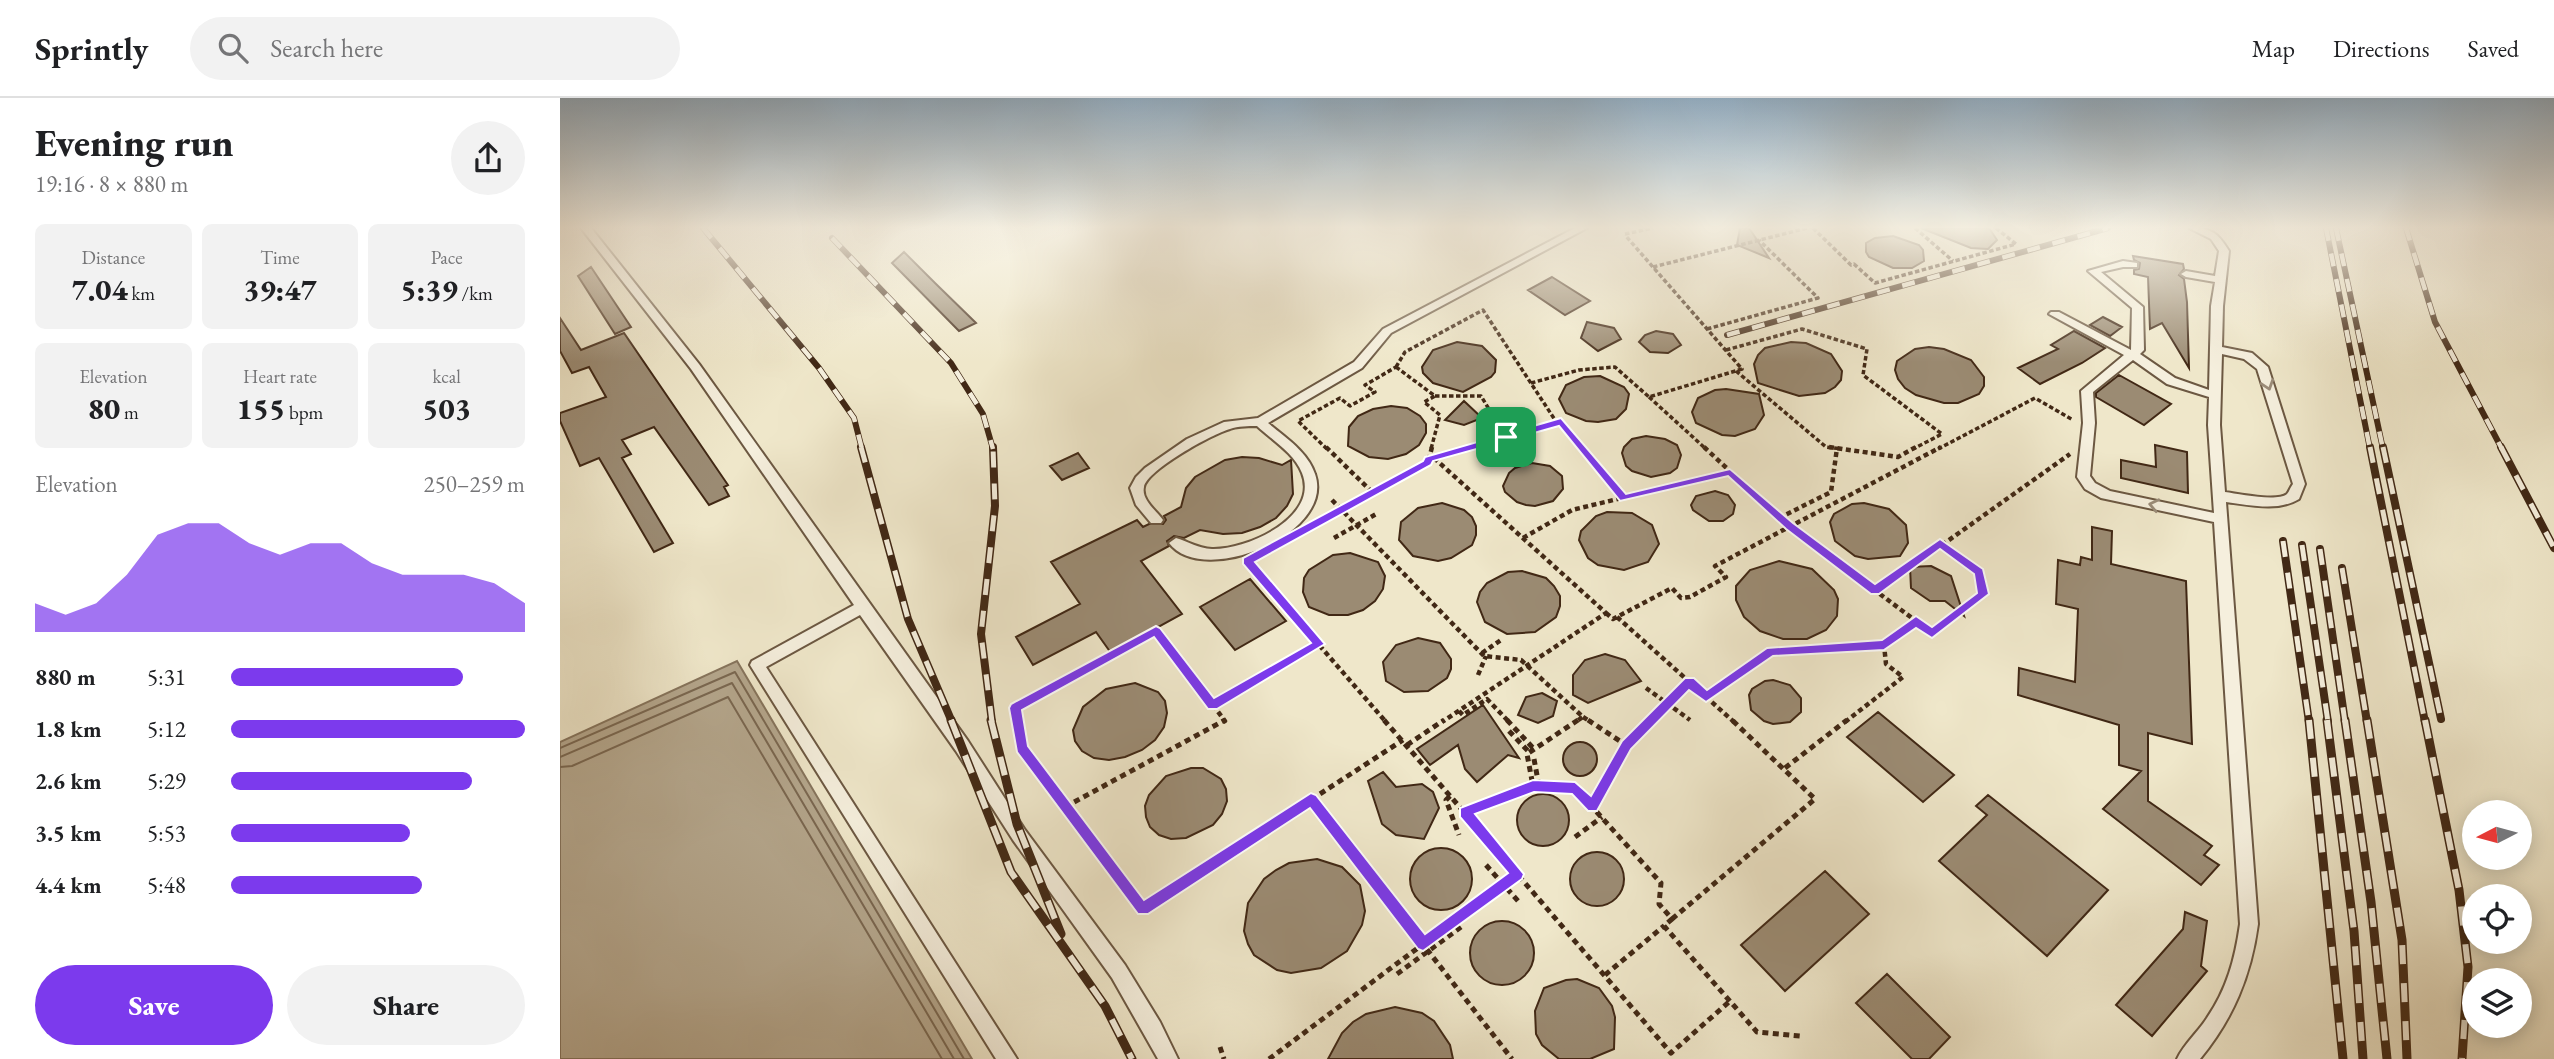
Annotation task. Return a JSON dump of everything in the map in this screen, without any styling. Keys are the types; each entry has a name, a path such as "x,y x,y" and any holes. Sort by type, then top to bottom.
{"lane":[{"path":"621,273 818,539 962,747 1019,836 1070,902 1124,980 1168,1059"},
{"path":"1156,520 1138,493 1137,486 1144,474 1217,429 1239,422 1260,422 1358,365 1387,331 1497,273"},
{"path":"2095,273 2137,307 2138,350 2087,391 2089,423 2083,477 2085,481 2106,495 2221,519"},
{"path":"2188,1059 2214,1027 2232,996 2245,961 2249,924 2214,425 2221,273"},
{"path":"2186,274 2220,280"},
{"path":"2055,314 2132,355 2189,390 2216,395"},
{"path":"2218,350 2248,356 2262,367 2299,484 2294,496 2276,502 2219,496"},
{"path":"1176,543 1194,554 1220,556 1233,553 1286,528 1305,512 1313,486 1310,474 1304,464 1260,422"},
{"path":"863,607 757,665 1007,1059"}],"path":[{"path":"1649,397 1742,369 1658,273"},
{"path":"1707,329 1818,298 1792,273"},
{"path":"1864,273 1875,283 1911,273"},
{"path":"1373,493 1298,421 1340,398 1350,406 1375,392 1365,385 1396,367 1405,352 1483,310 1557,423"},
{"path":"1726,350 1802,328 1867,349 1863,375 1942,434 1898,457 1826,447 1736,371"},
{"path":"1396,367 1435,396"},
{"path":"1531,383 1579,370 1615,367 1779,518 1932,633 1983,594 1979,572 1942,545"},
{"path":"1306,529 1428,463 1440,415 1424,402 1435,396 1481,396 1506,437"},
{"path":"1431,458 1613,619 1672,588 1681,598 1690,597 1726,578 1714,566 2035,398 2079,423"},
{"path":"1431,458 1561,422 1623,498"},
{"path":"1779,518 1830,492 1837,448"},
{"path":"1875,590 2076,450"},
{"path":"1523,538 1572,510 1730,472"},
{"path":"1332,500 1484,655 1521,660 1568,706 1626,745"},
{"path":"1801,507 1811,515"},
{"path":"1334,538 1378,513"},
{"path":"1259,555 1247,561 1671,1053 1730,1001"},
{"path":"1407,745 1606,613"},
{"path":"1605,975 1815,799 1783,770 1785,768 1617,617"},
{"path":"1706,697 1771,652 1884,645 1916,621"},
{"path":"1065,807 1225,720 1156,631 1015,708 1022,748 1065,807 1143,909 1402,740"},
{"path":"1478,675 1484,655 1501,640"},
{"path":"1213,705 1319,644"},
{"path":"1785,768 1903,677 1886,664 1884,645"},
{"path":"1592,807 1626,745 1689,682"},
{"path":"1646,688 1690,720"},
{"path":"1460,711 1463,715 1487,699 1531,751"},
{"path":"1536,786 1527,754 1583,717"},
{"path":"1508,731 1531,751"},
{"path":"1534,759 1536,786"},
{"path":"1464,812 1536,786 1575,788 1661,883 1659,904 1672,919"},
{"path":"1450,796 1446,800 1459,835"},
{"path":"1311,799 1513,1059"},
{"path":"1574,837 1602,817"},
{"path":"1486,865 1519,902"},
{"path":"1269,1059 1517,874"},
{"path":"1664,926 1758,1032 1801,1036"},
{"path":"1397,974 1461,927"},
{"path":"1220,1047 1224,1059"}],"water":[{"path":"737,661 972,1059 560,1059 560,742"}],"building":[{"path":"583,273 595,273 631,327 615,334 578,276"},
{"path":"902,273 925,273 976,323 959,331"},
{"path":"2181,273 2179,275 2184,279 2187,302 2189,368 2162,323 2150,329 2148,277 2134,274"},
{"path":"1552,277 1590,301 1565,315 1528,290"},
{"path":"2103,317 2122,327 2110,336 2090,325"},
{"path":"560,318 581,350 624,333 728,485 724,487 729,496 709,505 654,427 622,440 631,454 622,458 673,543 654,552 599,458 580,466 560,421 560,413 606,397 589,367 572,373 560,351"},
{"path":"1587,322 1614,328 1621,339 1598,351 1581,338"},
{"path":"1656,331 1673,334 1681,345 1668,353 1650,352 1639,342 1645,335"},
{"path":"2074,331 2105,348 2040,384 2018,368 2058,349 2051,345"},
{"path":"1457,342 1482,346 1496,360 1495,372 1491,377 1463,392 1433,383 1423,373 1422,367 1433,350"},
{"path":"1791,342 1806,343 1831,354 1842,371 1841,380 1835,387 1825,393 1799,396 1758,383 1754,364 1758,355 1765,348"},
{"path":"1915,349 1944,349 1971,360 1984,377 1984,386 1979,394 1958,403 1944,403 1916,395 1905,388 1895,370 1897,361"},
{"path":"2119,375 2171,404 2144,425 2096,397 2096,393"},
{"path":"1600,376 1624,387 1629,394 1626,409 1616,419 1598,422 1586,421 1566,413 1559,399 1566,385 1584,377"},
{"path":"1715,390 1759,394 1764,415 1755,429 1735,436 1722,435 1696,423 1692,412 1698,398"},
{"path":"1464,401 1482,418 1464,425 1445,420"},
{"path":"1391,406 1407,408 1420,416 1426,424 1426,433 1419,445 1406,454 1388,459 1369,457 1348,446 1349,427 1358,416 1373,409"},
{"path":"1646,436 1665,439 1677,445 1681,455 1677,468 1670,473 1651,477 1632,471 1626,466 1622,453 1624,447 1632,439"},
{"path":"2155,445 2187,452 2188,493 2121,478 2121,460 2156,467"},
{"path":"1078,453 1089,468 1062,480 1050,466"},
{"path":"1259,458 1282,465 1291,460 1293,494 1276,518 1260,527 1242,533 1223,534 1200,530 1184,538 1174,536 1167,541 1169,546 1141,561 1182,614 1111,653 1096,632 1033,665 1016,637 1080,604 1051,562 1137,520 1143,527 1163,524 1166,520 1164,516 1181,507 1186,488 1195,477 1225,460"},
{"path":"1532,463 1550,466 1562,476 1563,489 1553,501 1535,506 1526,505 1517,502 1505,492 1503,486 1509,473 1515,468"},
{"path":"1715,491 1728,495 1735,505 1733,514 1723,521 1709,521 1693,510 1691,505 1696,496"},
{"path":"1442,503 1464,510 1472,517 1476,535 1472,545 1451,558 1438,561 1413,556 1399,540 1401,522 1418,508"},
{"path":"1864,503 1889,509 1906,525 1908,543 1900,556 1868,559 1855,556 1835,541 1830,522 1834,514 1852,504"},
{"path":"1607,512 1632,513 1652,525 1659,544 1648,562 1624,570 1598,565 1588,558 1579,540 1581,531 1596,516"},
{"path":"2092,527 2112,531 2111,564 2186,581 2192,744 2148,733 2148,801 2212,846 2204,855 2219,865 2201,885 2103,809 2141,771 2119,765 2119,725 2018,695 2019,668 2075,682 2078,609 2056,604 2058,560 2080,565 2081,557 2092,560"},
{"path":"1350,553 1378,562 1385,576 1383,589 1375,601 1363,610 1348,615 1329,615 1309,607 1303,592 1304,578 1309,570 1333,555"},
{"path":"1779,561 1812,569 1834,590 1838,599 1837,616 1826,630 1807,639 1783,639 1760,631 1744,617 1736,600 1736,586 1750,570"},
{"path":"1931,566 1951,576 1964,616 1945,601 1930,601 1911,588 1910,567"},
{"path":"1522,571 1546,578 1560,596 1560,606 1556,617 1535,632 1507,634 1485,622 1477,602 1487,583 1508,572"},
{"path":"1250,579 1286,621 1235,650 1200,607"},
{"path":"1418,638 1440,643 1451,659 1451,669 1447,678 1428,691 1404,692 1386,681 1383,662 1396,645"},
{"path":"1605,654 1625,660 1641,681 1588,703 1573,695 1573,675 1585,660"},
{"path":"1773,680 1790,685 1801,698 1801,712 1790,722 1773,724 1764,721 1751,710 1749,695 1752,689 1765,681"},
{"path":"1135,683 1158,692 1165,701 1167,713 1164,727 1155,740 1142,750 1109,760 1094,758 1082,751 1075,741 1073,730 1083,707 1106,689"},
{"path":"1542,693 1557,701 1553,716 1538,723 1518,715 1526,697"},
{"path":"1483,705 1519,758 1508,755 1477,782 1465,769 1458,745 1430,765 1417,749"},
{"path":"1878,712 1954,775 1923,802 1847,737"},
{"path":"1580,742 1592,747 1597,759 1592,771 1580,776 1568,771 1563,759 1568,747"},
{"path":"1191,768 1203,768 1221,779 1226,789 1227,801 1222,814 1213,825 1186,838 1171,839 1159,835 1150,827 1146,817 1145,806 1149,795 1166,776"},
{"path":"1383,772 1396,787 1422,784 1433,792 1439,808 1424,839 1396,835 1382,824 1368,781"},
{"path":"1543,794 1553,796 1561,802 1567,810 1567,830 1561,838 1553,844 1543,846 1533,844 1525,838 1519,830 1517,820 1519,810 1525,802 1533,796"},
{"path":"1988,795 2108,890 2047,956 1939,861 1987,815 1976,806"},
{"path":"1441,848 1463,857 1472,879 1463,901 1441,910 1419,901 1410,879 1419,857"},
{"path":"1597,852 1616,860 1624,879 1616,898 1597,906 1578,898 1570,879 1578,860"},
{"path":"1317,859 1342,867 1360,885 1365,911 1362,925 1347,951 1321,968 1291,973 1277,970 1254,955 1248,944 1244,931 1248,903 1264,879 1276,870 1289,863"},
{"path":"1825,871 1869,914 1785,991 1741,945"},
{"path":"2185,912 2207,921 2201,966 2207,971 2152,1036 2116,1005 2183,929"},
{"path":"1496,921 1508,921 1525,930 1532,941 1532,965 1525,976 1508,985 1496,985 1484,980 1475,971 1470,959 1470,947 1475,935 1484,926"},
{"path":"1887,974 1950,1037 1929,1059 1912,1059 1856,1003"},
{"path":"1577,979 1599,988 1612,1006 1615,1017 1614,1049 1590,1059 1559,1059 1542,1045 1536,1034 1535,1011 1544,988"},
{"path":"1395,1007 1422,1013 1434,1021 1450,1045 1453,1059 1328,1059 1342,1033 1353,1022 1366,1014"}],"railway":[{"path":"740,273 819,368 854,418 862,449"},
{"path":"865,273 951,363 983,414 993,449"},
{"path":"1727,335 1948,273"},
{"path":"2335,273 2370,449"},
{"path":"2346,273 2383,449"},
{"path":"2420,273 2435,322 2502,449"},
{"path":"861,447 908,619 952,722"},
{"path":"992,722 981,634 995,506 993,447"},
{"path":"2370,447 2425,722"},
{"path":"2383,447 2441,719"},
{"path":"2501,447 2554,548"},
{"path":"2283,541 2309,722"},
{"path":"2302,545 2328,722"},
{"path":"2320,549 2345,722"},
{"path":"2342,568 2367,722"},
{"path":"951,720 1011,872 1105,1006 1132,1059"},
{"path":"991,720 1017,824 1061,934"},
{"path":"2309,720 2343,1059"},
{"path":"2327,720 2354,931 2363,1059"},
{"path":"2345,720 2371,902 2387,1059"},
{"path":"2367,720 2402,940 2407,1059"},
{"path":"2425,720 2459,890 2468,967 2462,1059"}],"route":[{"path":"1561,422 1623,498 1730,472 1789,526 1875,590 1940,544 1979,572 1983,594 1932,633 1916,621 1884,645 1771,652 1706,697 1689,682 1626,745 1592,807 1575,788 1533,786 1464,812 1517,874 1423,944 1311,799 1143,909 1022,748 1015,708 1156,631 1213,705 1319,644 1247,561 1428,463 1429,459 1506,437 1561,422"}]}
